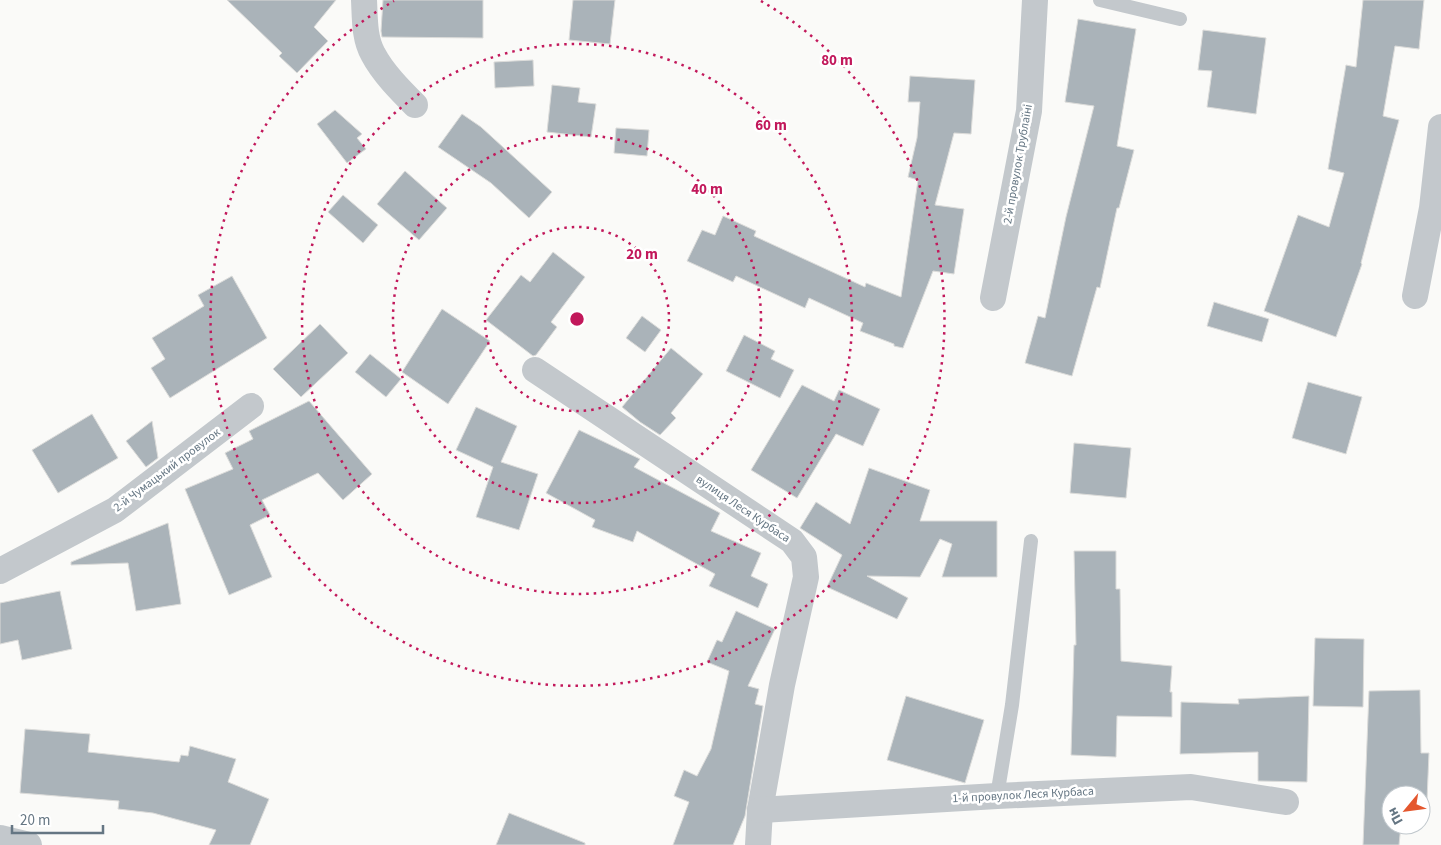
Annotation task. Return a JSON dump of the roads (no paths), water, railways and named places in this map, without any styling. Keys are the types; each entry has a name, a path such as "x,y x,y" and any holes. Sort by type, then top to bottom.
{"street":[{"path":"364,0 365,28 372,54 392,81 415,106"},
{"name":"2-й провулок Трублаїні","path":"993,298 1029,111 1035,0"},
{"path":"1415,296 1432,208 1441,127"},
{"name":"вулиця Леся Курбаса","path":"535,370 792,541 804,557 806,577 782,685 760,810 758,845"},
{"name":"2-й Чумацький провулок","path":"0,571 115,510 251,406"},
{"name":"1-й провулок Леся Курбаса","path":"760,810 1191,786 1286,802"},
{"path":"0,838 29,845"}],"lane":[{"path":"1100,0 1180,19"},
{"path":"997,796 1012,705 1031,541"}]}
